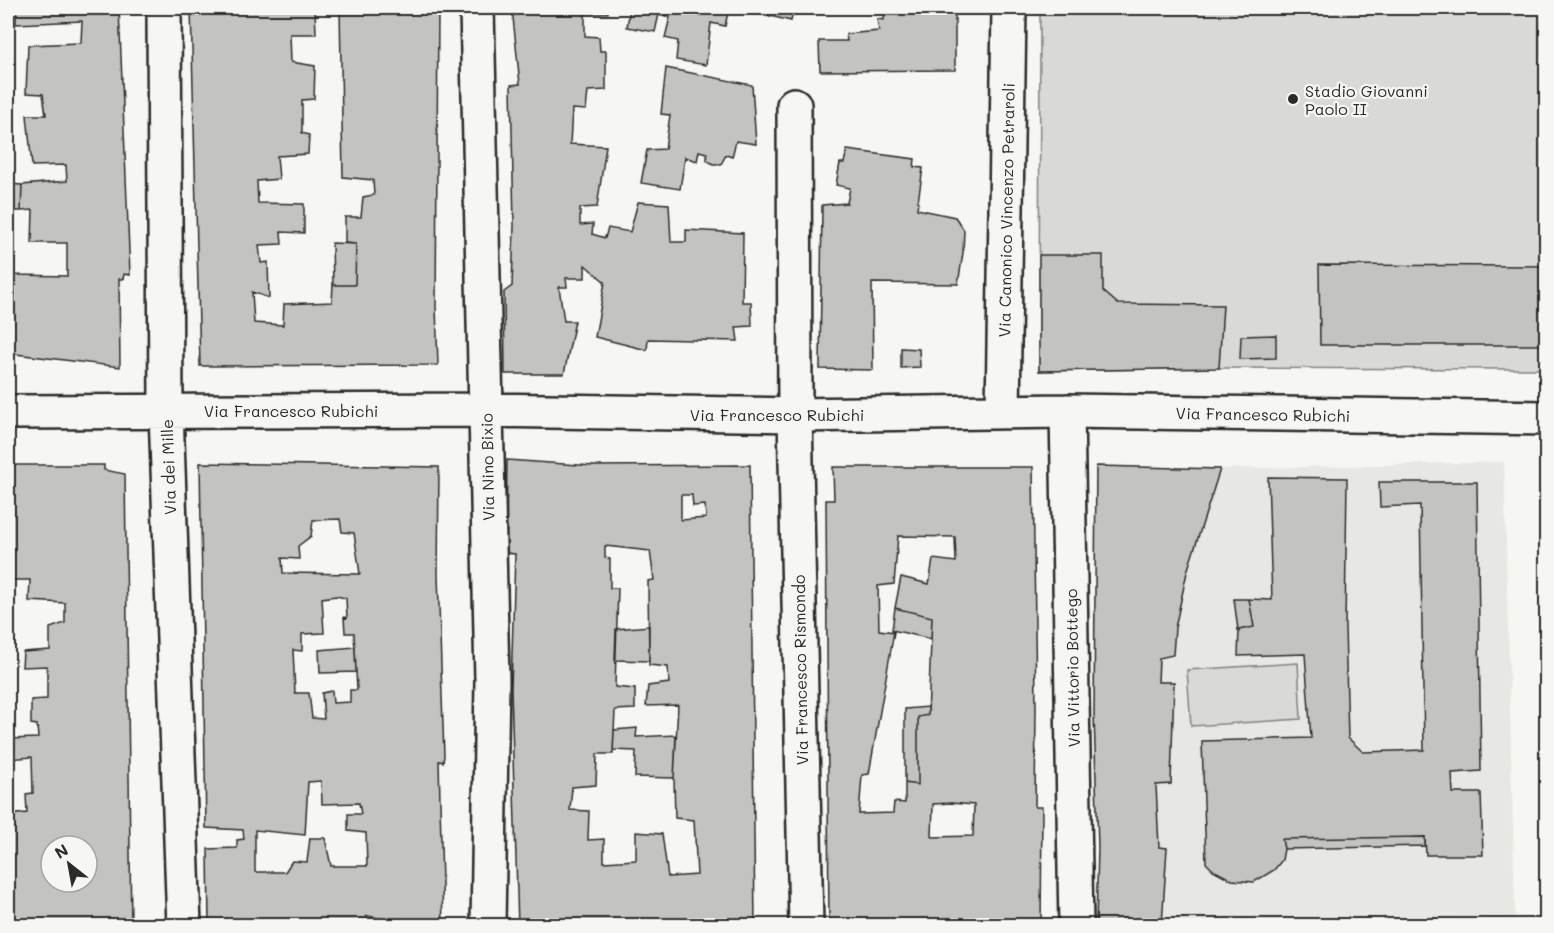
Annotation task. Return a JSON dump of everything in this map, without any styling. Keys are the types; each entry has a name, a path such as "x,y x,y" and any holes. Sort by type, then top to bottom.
{"street":[{"name":"Via dei Mille","path":"164,8 166,411 184,926"},
{"name":"Via Nino Bixio","path":"477,8 492,680 488,926"},
{"name":"Via Canonico Vincenzo Petraroli","path":"1003,412 1009,8"},
{"name":"Via Francesco Rismondo","path":"794,105 795,415 806,926"},
{"name":"Via Francesco Rubichi","path":"8,412 486,410 795,415 1067,411 1546,418"},
{"name":"Via Vittorio Bottego","path":"1067,411 1076,926"}],"shaded area":[{"name":"Stadio Giovanni Paolo II","path":"1040,8 1546,8 1546,369 1219,368 1039,371"},
{"path":"1504,462 1515,916 1162,925 1167,848 1159,847 1156,785 1171,783 1174,682 1158,682 1159,658 1173,655 1175,628 1187,572 1220,469"},
{"path":"1298,663 1301,719 1191,726 1187,670"}],"building":[{"path":"16,8 119,8 130,275 124,274 123,279 119,279 120,367 8,353 8,262 13,261 14,275 67,276 67,243 32,243 33,210 21,211 22,185 67,181 66,165 32,166 27,115 46,115 43,94 26,93 28,45 81,43 82,21 16,24"},
{"path":"191,8 315,8 316,34 290,34 291,62 315,66 314,99 302,100 302,133 309,135 308,154 277,156 279,179 257,181 258,203 304,204 304,233 281,232 282,244 259,245 261,263 268,262 269,298 252,292 254,323 283,325 284,304 332,302 333,285 355,285 356,244 345,243 345,217 361,217 363,197 374,195 373,180 343,177 340,8 438,8 436,307 438,365 200,366"},
{"path":"512,8 608,8 608,13 585,13 585,36 599,37 600,51 606,51 606,90 588,91 586,110 572,109 570,144 606,146 597,207 580,208 580,225 593,224 592,234 605,238 608,228 630,232 638,202 669,204 671,242 686,242 686,230 743,233 742,302 751,302 752,326 736,327 738,341 648,339 647,350 595,337 605,282 585,265 585,278 566,278 567,287 559,287 564,321 575,321 564,374 505,374 504,292 512,286 514,226 511,85 520,84"},
{"path":"630,8 729,8 725,26 711,23 706,65 676,60 678,41 665,38 670,17 659,14 655,32 627,27"},
{"path":"738,8 794,8 791,21"},
{"path":"914,8 955,8 955,70 820,71 819,41 847,41 846,34 879,31 877,19 884,20 885,13 914,11"},
{"path":"666,68 752,85 756,144 736,141 732,157 726,155 721,164 713,164 707,160 707,153 699,151 697,161 685,157 680,189 641,183 647,150 665,149 670,115 661,114"},
{"path":"847,150 915,159 914,167 923,168 917,209 955,217 964,230 958,284 872,283 873,370 820,369 822,205 847,203 850,188 836,185 840,163 844,163"},
{"path":"8,184 22,185 21,211 8,211"},
{"path":"332,243 356,244 355,285 333,285"},
{"path":"1039,255 1103,255 1103,291 1118,304 1223,305 1219,368 1039,371"},
{"path":"1319,265 1546,266 1546,345 1320,345"},
{"path":"1276,335 1276,358 1240,359 1241,336"},
{"path":"901,348 919,349 920,367 901,368"},
{"path":"507,460 593,466 750,465 755,926 518,926 511,689 515,554 506,553","holes":["681,495 692,495 693,506 705,505 706,518 681,520","605,546 650,551 654,580 648,581 649,665 668,667 669,683 648,686 646,706 678,705 674,778 675,818 694,820 697,875 668,877 662,834 636,832 636,860 604,862 604,839 588,840 589,811 570,810 572,787 596,785 597,754 613,754 615,710 635,709 635,689 615,687 618,588 610,588 610,559 605,558"]},
{"path":"200,463 439,467 438,575 444,756 443,762 439,761 443,926 424,926 367,916 366,926 209,926 208,849 237,848 237,840 244,839 243,830 206,828","holes":["340,519 342,532 354,533 360,574 283,573 282,558 299,559 298,546 311,536 313,520","336,596 346,598 345,633 354,633 357,690 350,690 350,702 333,703 332,691 322,693 324,719 312,718 309,693 295,693 293,650 302,651 302,634 324,633 322,598","321,781 322,804 359,803 361,814 348,814 348,831 366,833 367,866 331,866 325,838 310,838 307,862 292,861 285,872 255,872 255,830 305,835 308,782"]},
{"path":"8,465 104,465 104,470 125,474 131,926 8,926 8,815 27,813 26,794 33,793 32,757 8,759 8,739 38,738 37,725 31,724 31,700 47,699 47,666 22,667 23,652 50,650 50,628 65,623 65,603 29,601 30,580 8,580"},
{"path":"1096,466 1220,469 1187,572 1175,628 1173,655 1159,658 1158,682 1174,682 1171,784 1156,785 1159,847 1167,848 1162,925 1096,925 1098,847 1094,715"},
{"path":"833,467 1033,467 1035,807 1042,807 1041,926 829,926 826,500 834,500","holes":["898,536 955,537 956,562 933,559 929,584 901,577 895,608 932,617 928,715 918,717 918,785 905,783 905,803 894,802 893,813 859,814 862,775 869,774 894,632 879,630 878,586 894,584","933,804 974,805 973,836 932,837"]},
{"path":"1268,477 1347,478 1345,627 1348,738 1363,752 1424,750 1420,505 1380,507 1379,482 1477,482 1481,771 1452,773 1453,793 1481,793 1483,855 1426,855 1425,837 1282,839 1284,849 1282,860 1274,870 1254,882 1232,880 1213,870 1206,863 1202,741 1311,738 1305,654 1238,656 1239,630 1254,627 1249,599 1272,600"},
{"path":"1234,599 1249,599 1254,627 1238,630"},
{"path":"895,608 932,617 931,639 892,630"},
{"path":"649,626 649,661 615,660 616,629"},
{"path":"355,647 356,672 320,673 319,650"},
{"path":"928,707 928,715 918,717 918,785 905,783 905,709"},
{"path":"637,728 636,737 676,735 674,778 635,777 636,751 613,750 614,730"},
{"path":"1425,837 1425,846 1284,849 1282,839"}],"place":[{"name":"Stadio Giovanni Paolo II","path":"1293,99"}]}
